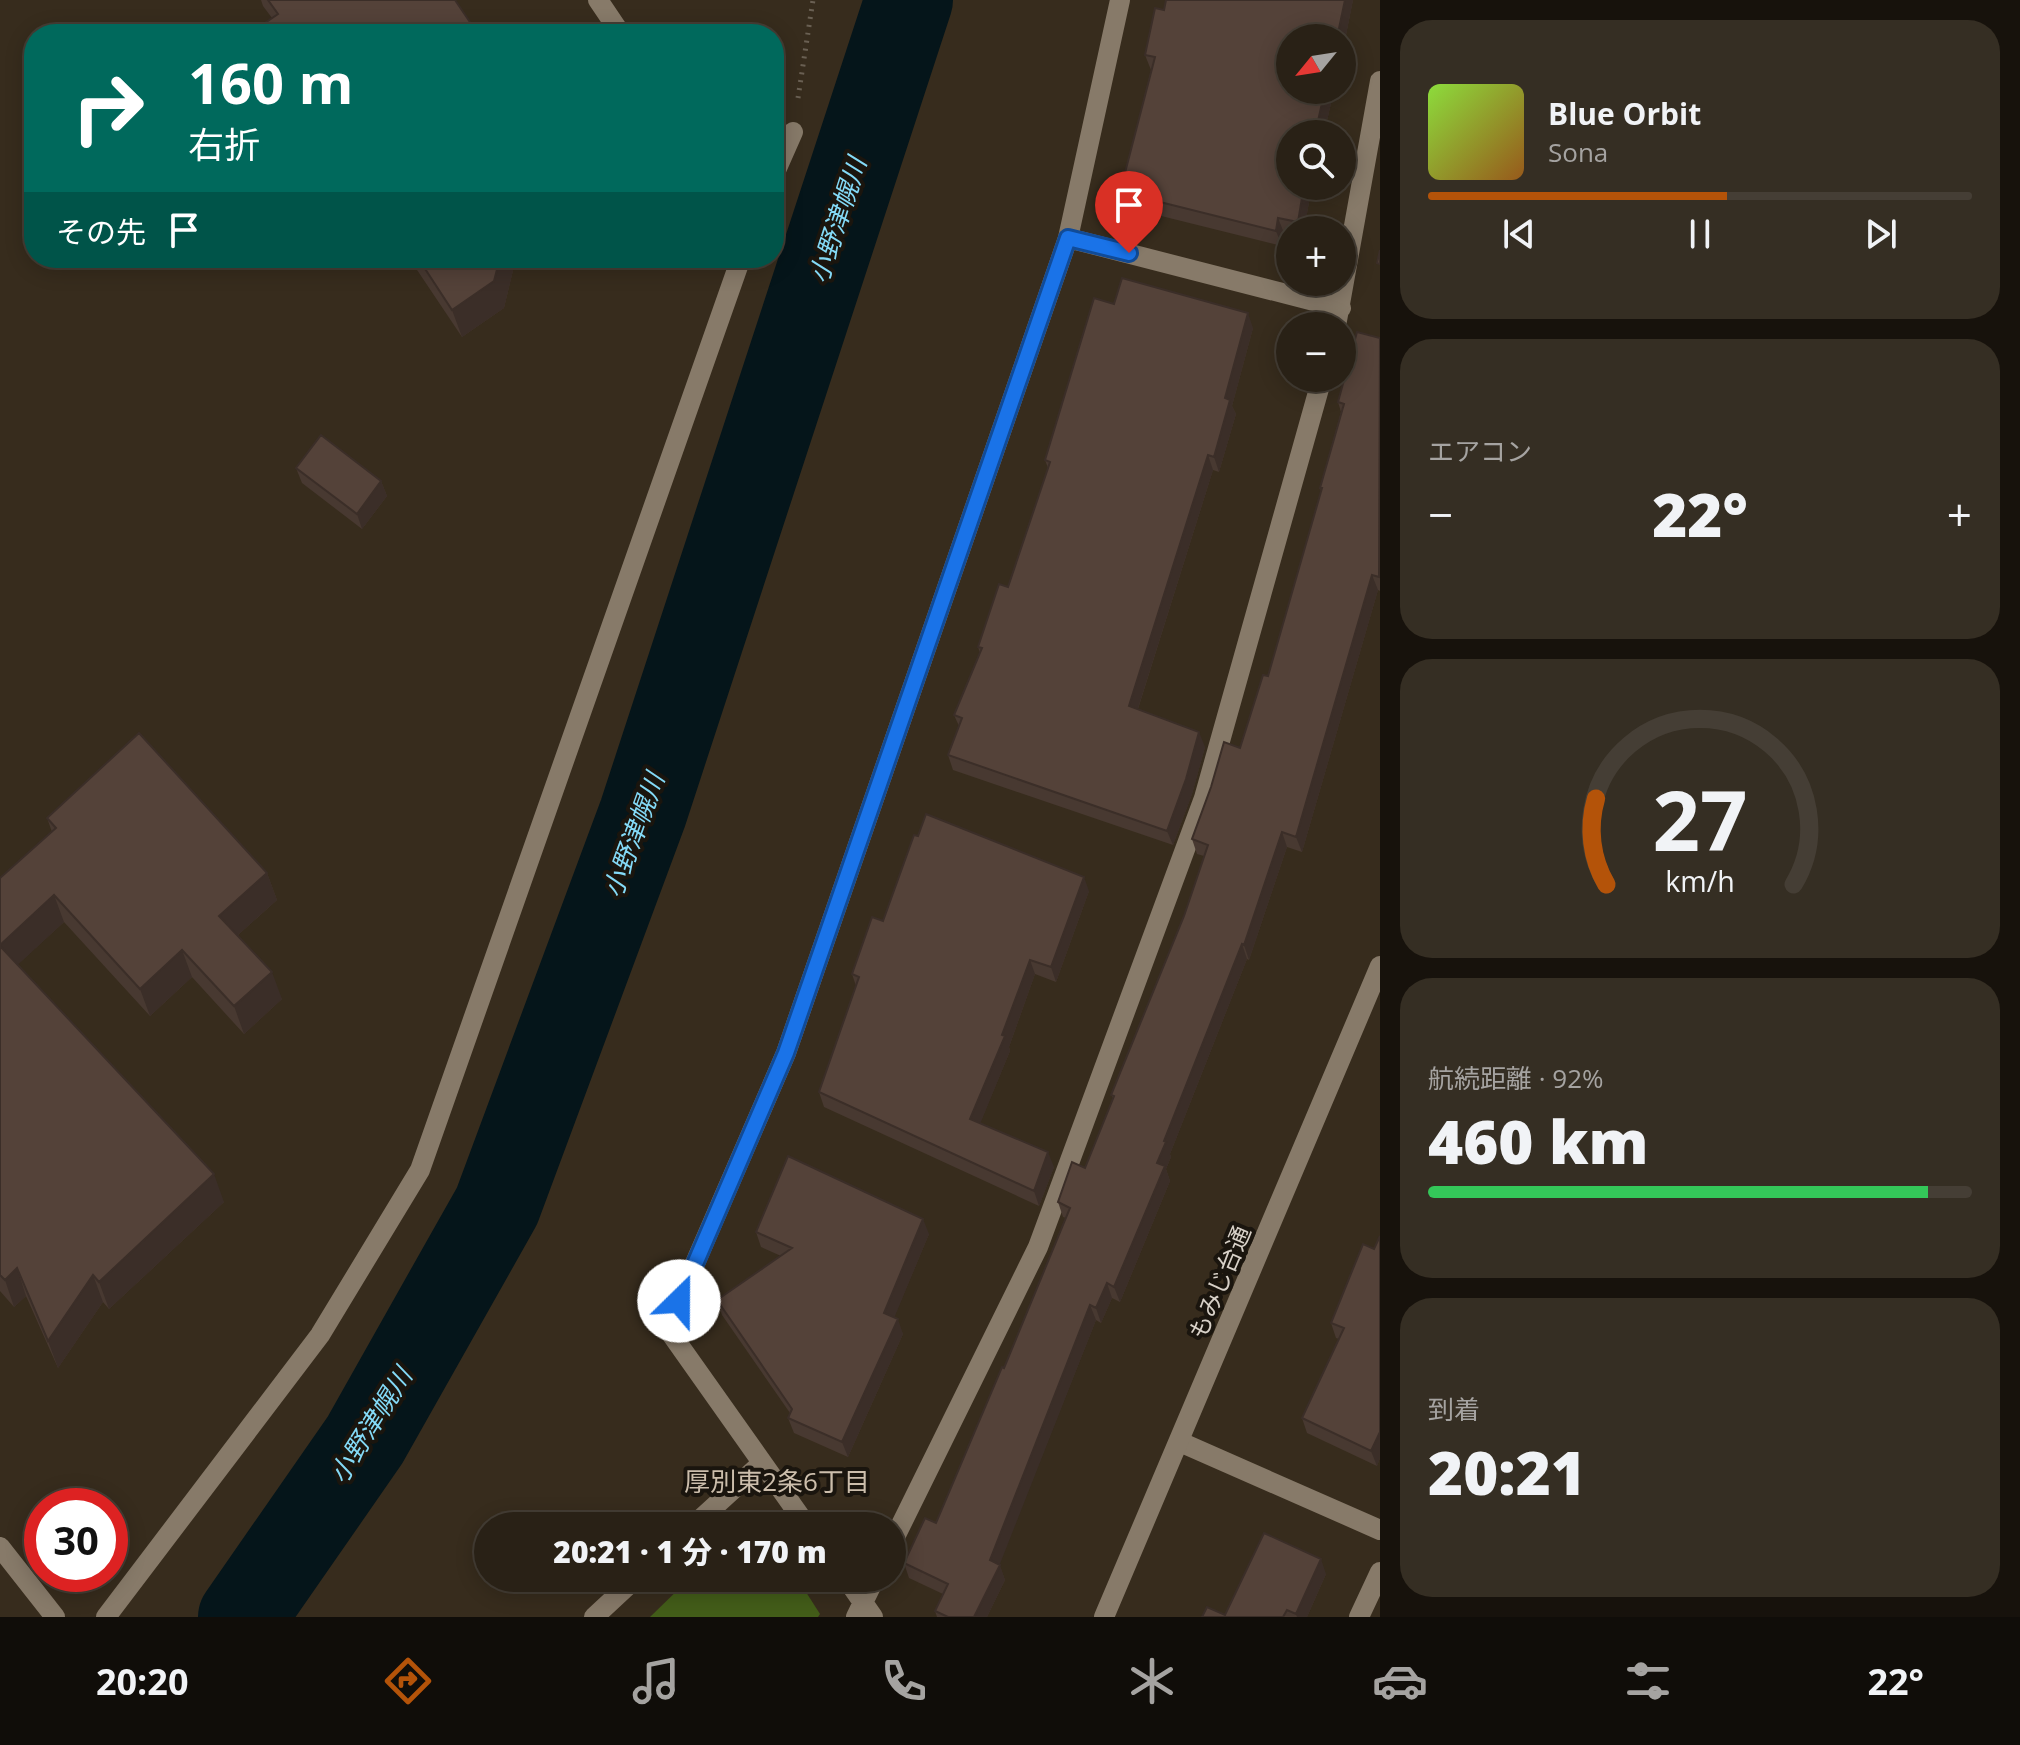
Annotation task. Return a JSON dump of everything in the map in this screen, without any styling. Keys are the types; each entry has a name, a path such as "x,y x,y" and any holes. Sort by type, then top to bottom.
{"street":[{"path":"598,0 614,24"},
{"path":"797,1512 667,1328 786,1053 1068,238 1120,0"},
{"path":"1340,312 1380,81"},
{"path":"784,152 793,132"},
{"path":"1068,238 1322,312"},
{"path":"106,1617 320,1335 420,1170 737,268"},
{"path":"906,1515 1038,1247 1204,798 1318,392"},
{"name":"もみじ台通","path":"1104,1617 1380,966"},
{"path":"1180,1442 1380,1530"},
{"path":"708,1512 761,1464"},
{"path":"0,1547 55,1617"},
{"path":"1359,1617 1380,1572"},
{"path":"594,1617 621,1592"},
{"path":"853,1592 864,1612"},
{"path":"864,1612 870,1592"}],"path":[{"path":"793,132 813,0"}],"green space":[{"path":"676,1592 806,1592 820,1614 818,1617 650,1617"}],"building":[{"path":"268,0 455,0 471,24 263,24 278,14"},
{"path":"1166,0 1345,0 1340,24 1276,24 1276,104 1322,104 1318,120 1276,120 1276,200 1302,200 1299,216 1276,216 1276,231 1120,192 1155,57 1145,55 1155,8 1164,10"},
{"path":"425,268 497,268 494,281 452,310"},
{"path":"1122,278 1248,313 1225,398 1230,400 1214,457 1208,455 1129,706 1199,732 1167,831 948,755 962,718 954,715 982,648 978,647 999,584 1008,587 1050,462 1045,460 1094,298 1114,304"},
{"path":"1357,332 1380,338 1379,577 1372,575 1296,837 1282,832 1244,945 1164,1141 1157,1163 1165,1166 1114,1287 1107,1283 1096,1308 1090,1305 990,1560 1000,1565 974,1617 948,1617 935,1611 948,1584 906,1564 906,1559 925,1518 936,1523 1004,1368 1070,1208 1058,1202 1072,1162 1085,1168 1114,1096 1111,1095 1184,916 1208,845 1192,839 1224,742 1240,748 1263,675 1268,676 1344,404 1338,402 1341,392 1356,392"},
{"path":"321,435 381,481 357,514 296,468"},
{"path":"139,733 267,873 219,916 272,972 234,1006 182,950 140,989 54,895 0,945 0,878 56,828 47,818"},
{"path":"926,814 1084,877 1051,967 1030,960 1002,1035 1005,1036 970,1119 1048,1152 1034,1191 819,1092 859,977 852,974 872,917 883,921 914,835 918,836"},
{"path":"0,946 214,1174 99,1282 93,1275 48,1341 17,1268 5,1280 0,1275"},
{"path":"788,1156 923,1219 884,1313 898,1319 842,1442 788,1418 792,1409 717,1300 792,1248 756,1232"},
{"path":"1380,1236 1380,1432 1371,1451 1302,1418 1344,1328 1331,1323 1363,1244 1374,1249"},
{"path":"1264,1533 1321,1559 1296,1614 1287,1610 1283,1617 1202,1617 1207,1607 1225,1615"}],"waterway":[{"name":"小野津幌川","path":"242,1617 365,1440 497,1206 643,813 909,0"}],"district":[{"name":"厚別東2条6丁目","path":"777,1481"}],"route":[{"path":"679,1301 786,1053 1068,238 1129,253"}]}
